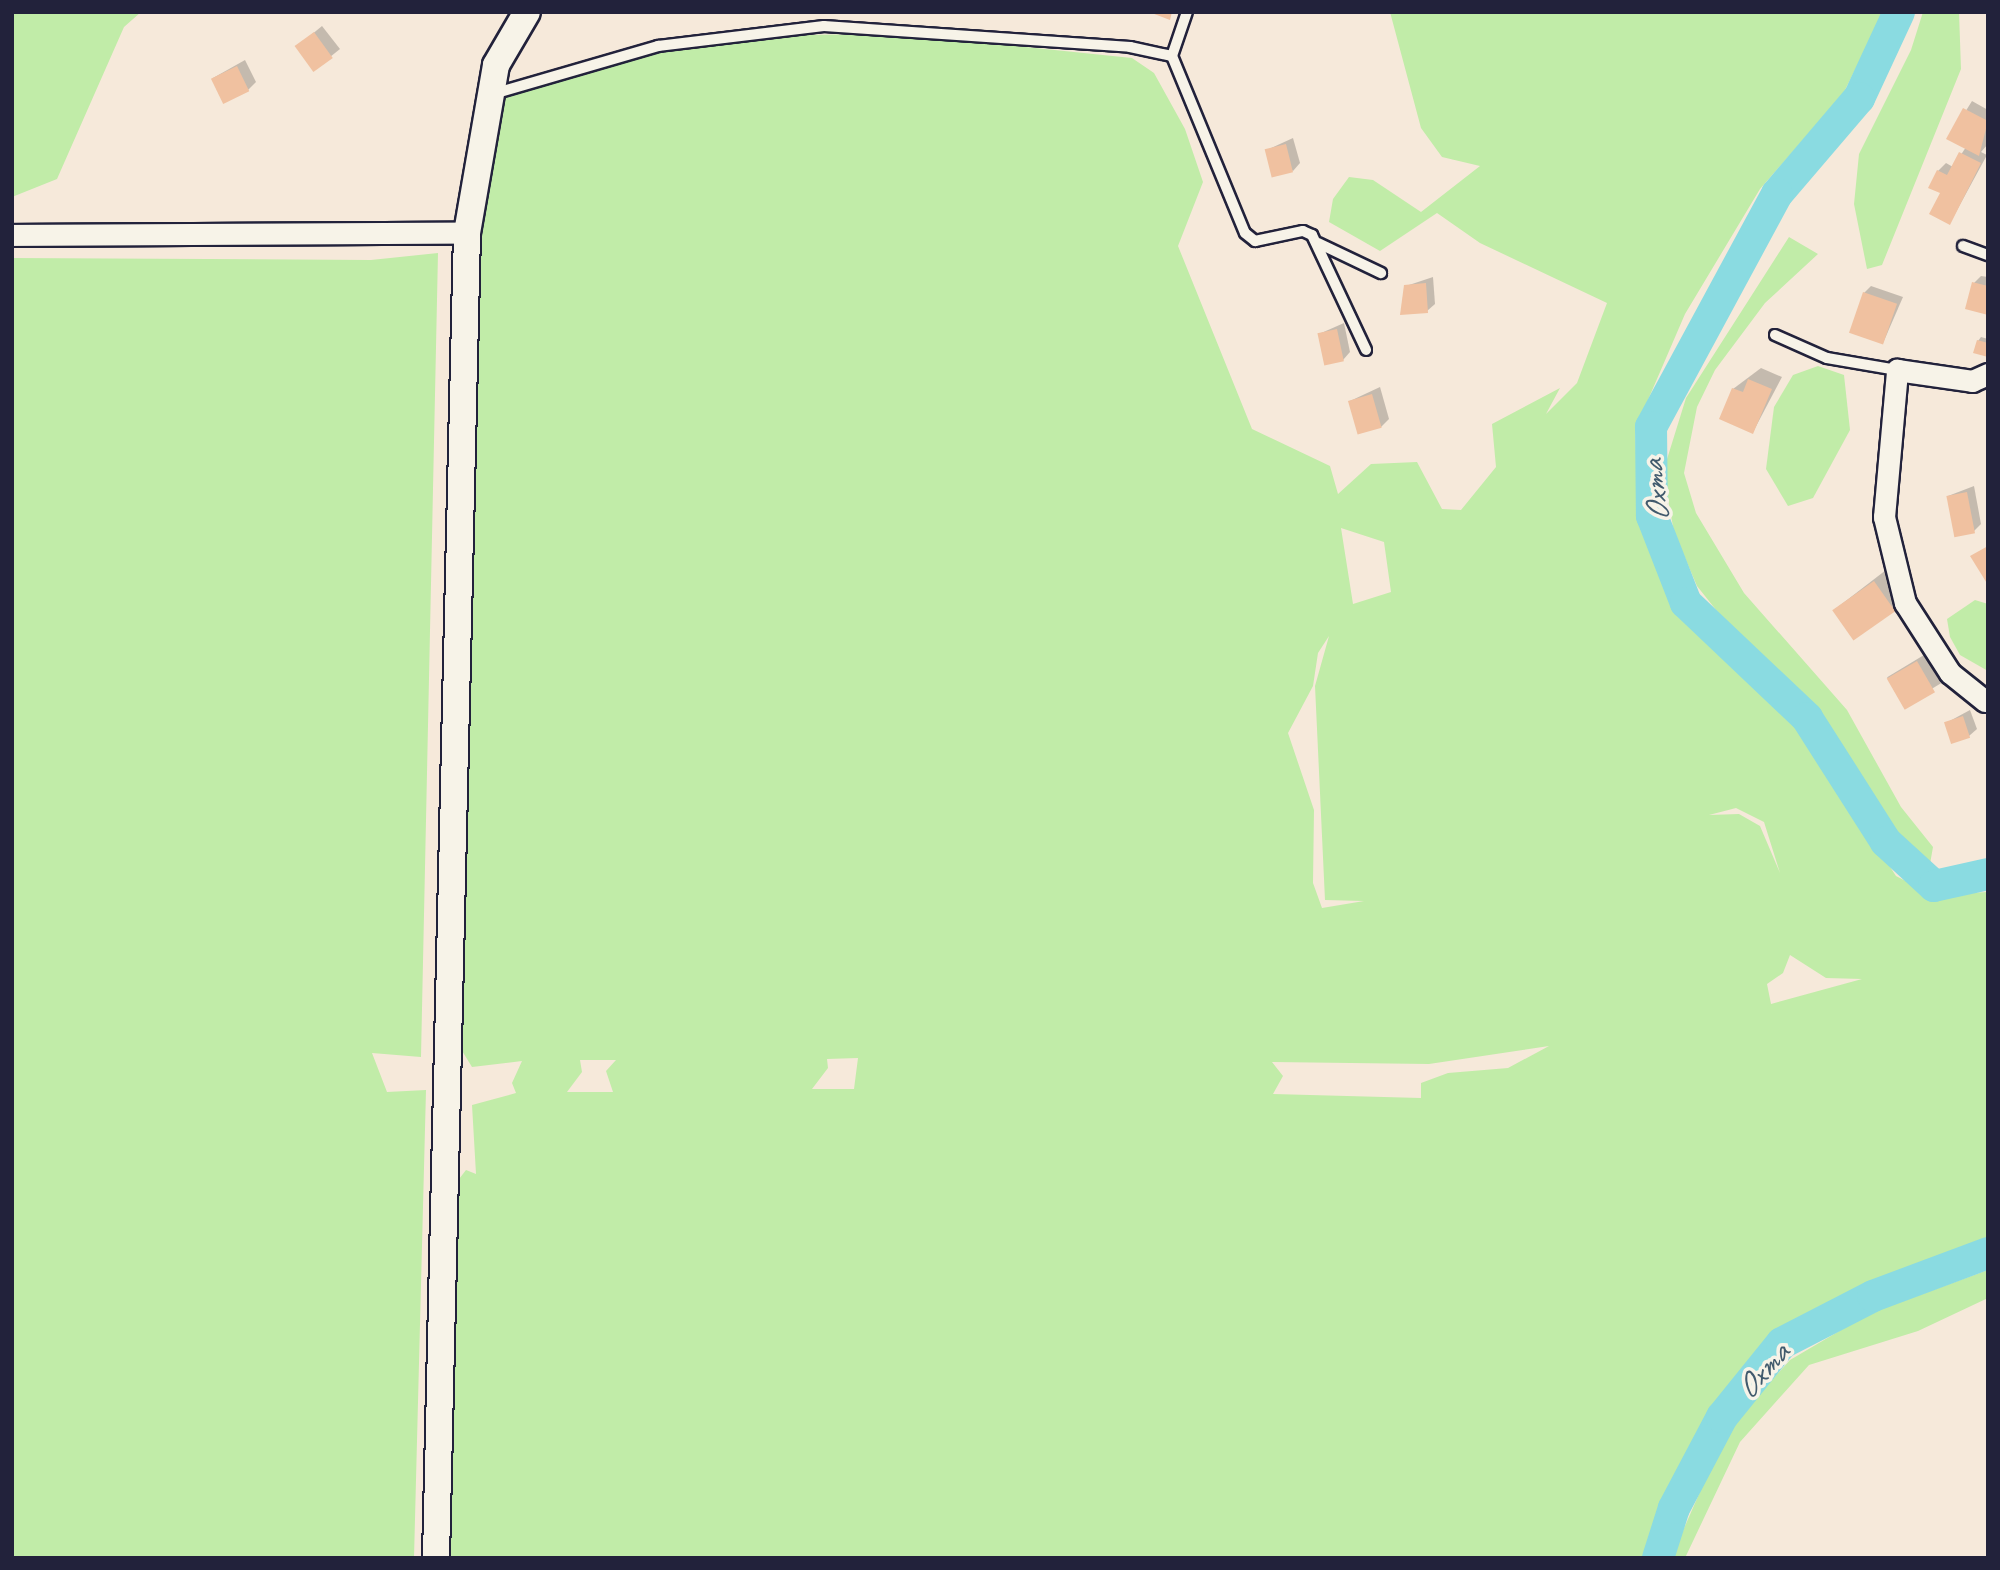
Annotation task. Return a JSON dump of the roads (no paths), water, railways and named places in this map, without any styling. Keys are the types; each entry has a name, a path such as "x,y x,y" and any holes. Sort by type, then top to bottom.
{"street":[{"path":"436,1558 467,233 496,65 527,12"},
{"path":"12,234 467,233"},
{"path":"1985,701 1950,673 1905,603 1891,565 1886,468 1897,370 1972,381 1988,374"}],"lane":[{"path":"1187,12 1172,55 1245,233 1255,241 1303,231 1318,243 1381,273"},
{"path":"491,95 658,46 824,26 1130,47 1172,55"},
{"path":"1318,243 1366,350"},
{"path":"1963,246 1988,255"},
{"path":"1775,335 1827,358 1897,370"}],"waterway":[{"name":"Охта","path":"1899,12 1859,98 1777,194 1651,427 1652,516 1686,603 1807,718 1886,842 1934,886 1988,874"},
{"name":"Охта","path":"1658,1558 1674,1508 1722,1417 1782,1343 1873,1296 1988,1253"}]}
